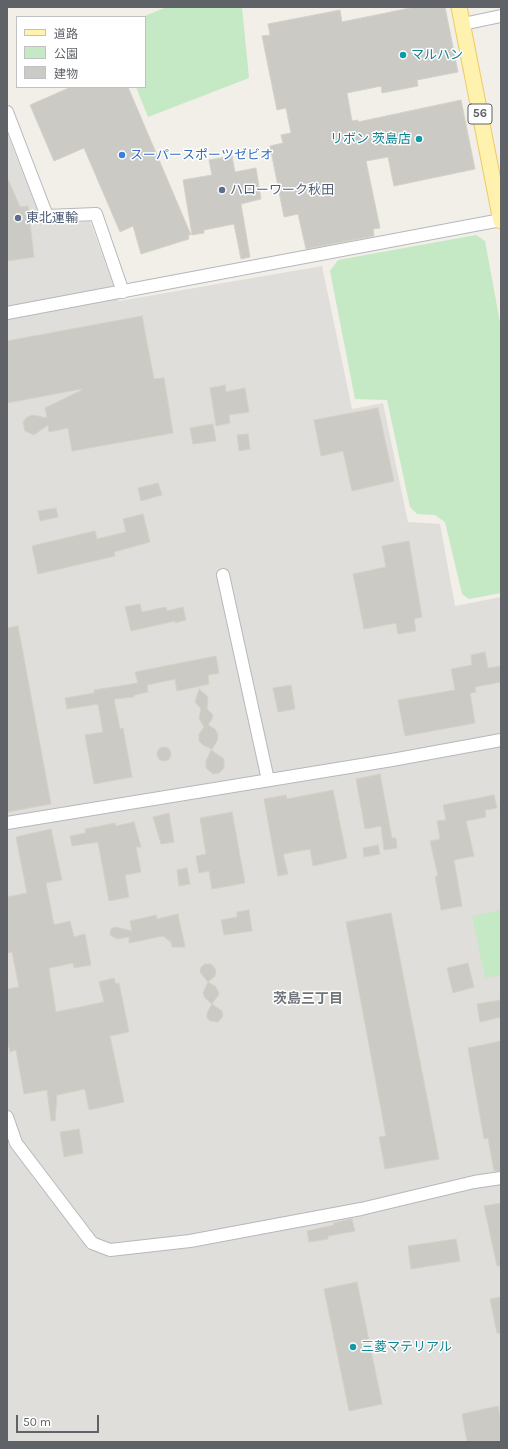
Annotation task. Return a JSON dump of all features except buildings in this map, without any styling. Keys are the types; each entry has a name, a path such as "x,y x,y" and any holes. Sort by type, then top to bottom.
{"main road":[{"name":"56","path":"459,7 500,214"}],"street":[{"path":"463,24 501,16"},
{"path":"7,112 47,216 96,214 123,292"},
{"path":"7,313 123,292 500,214"},
{"path":"222,575 268,780"},
{"path":"7,823 501,740"},
{"path":"7,1117 16,1144 92,1244 110,1250 190,1241 361,1209 474,1182 501,1178"}],"shaded area":[{"path":"7,133 43,224 90,221 119,301 322,266 352,409 383,403 408,522 440,524 455,606 501,597 501,1442 8,1442"}],"green space":[{"path":"167,7 242,7 249,78 148,117 136,88 146,88 146,16 144,16"},
{"path":"476,235 485,241 501,328 501,593 469,599 462,594 445,522 435,515 417,514 410,507 387,400 355,399 330,271 338,260"},
{"path":"501,910 501,975 485,978 472,916"}],"place":[{"name":"マルハン","path":"403,55"},
{"name":"リボン 茨島店","path":"419,139"},
{"name":"スーパースポーツゼビオ","path":"122,155"},
{"name":"ハローワーク秋田","path":"222,190"},
{"name":"東北運輸","path":"18,218"},
{"name":"三菱マテリアル","path":"353,1347"}],"district":[{"name":"茨島三丁目","path":"308,999"}]}
